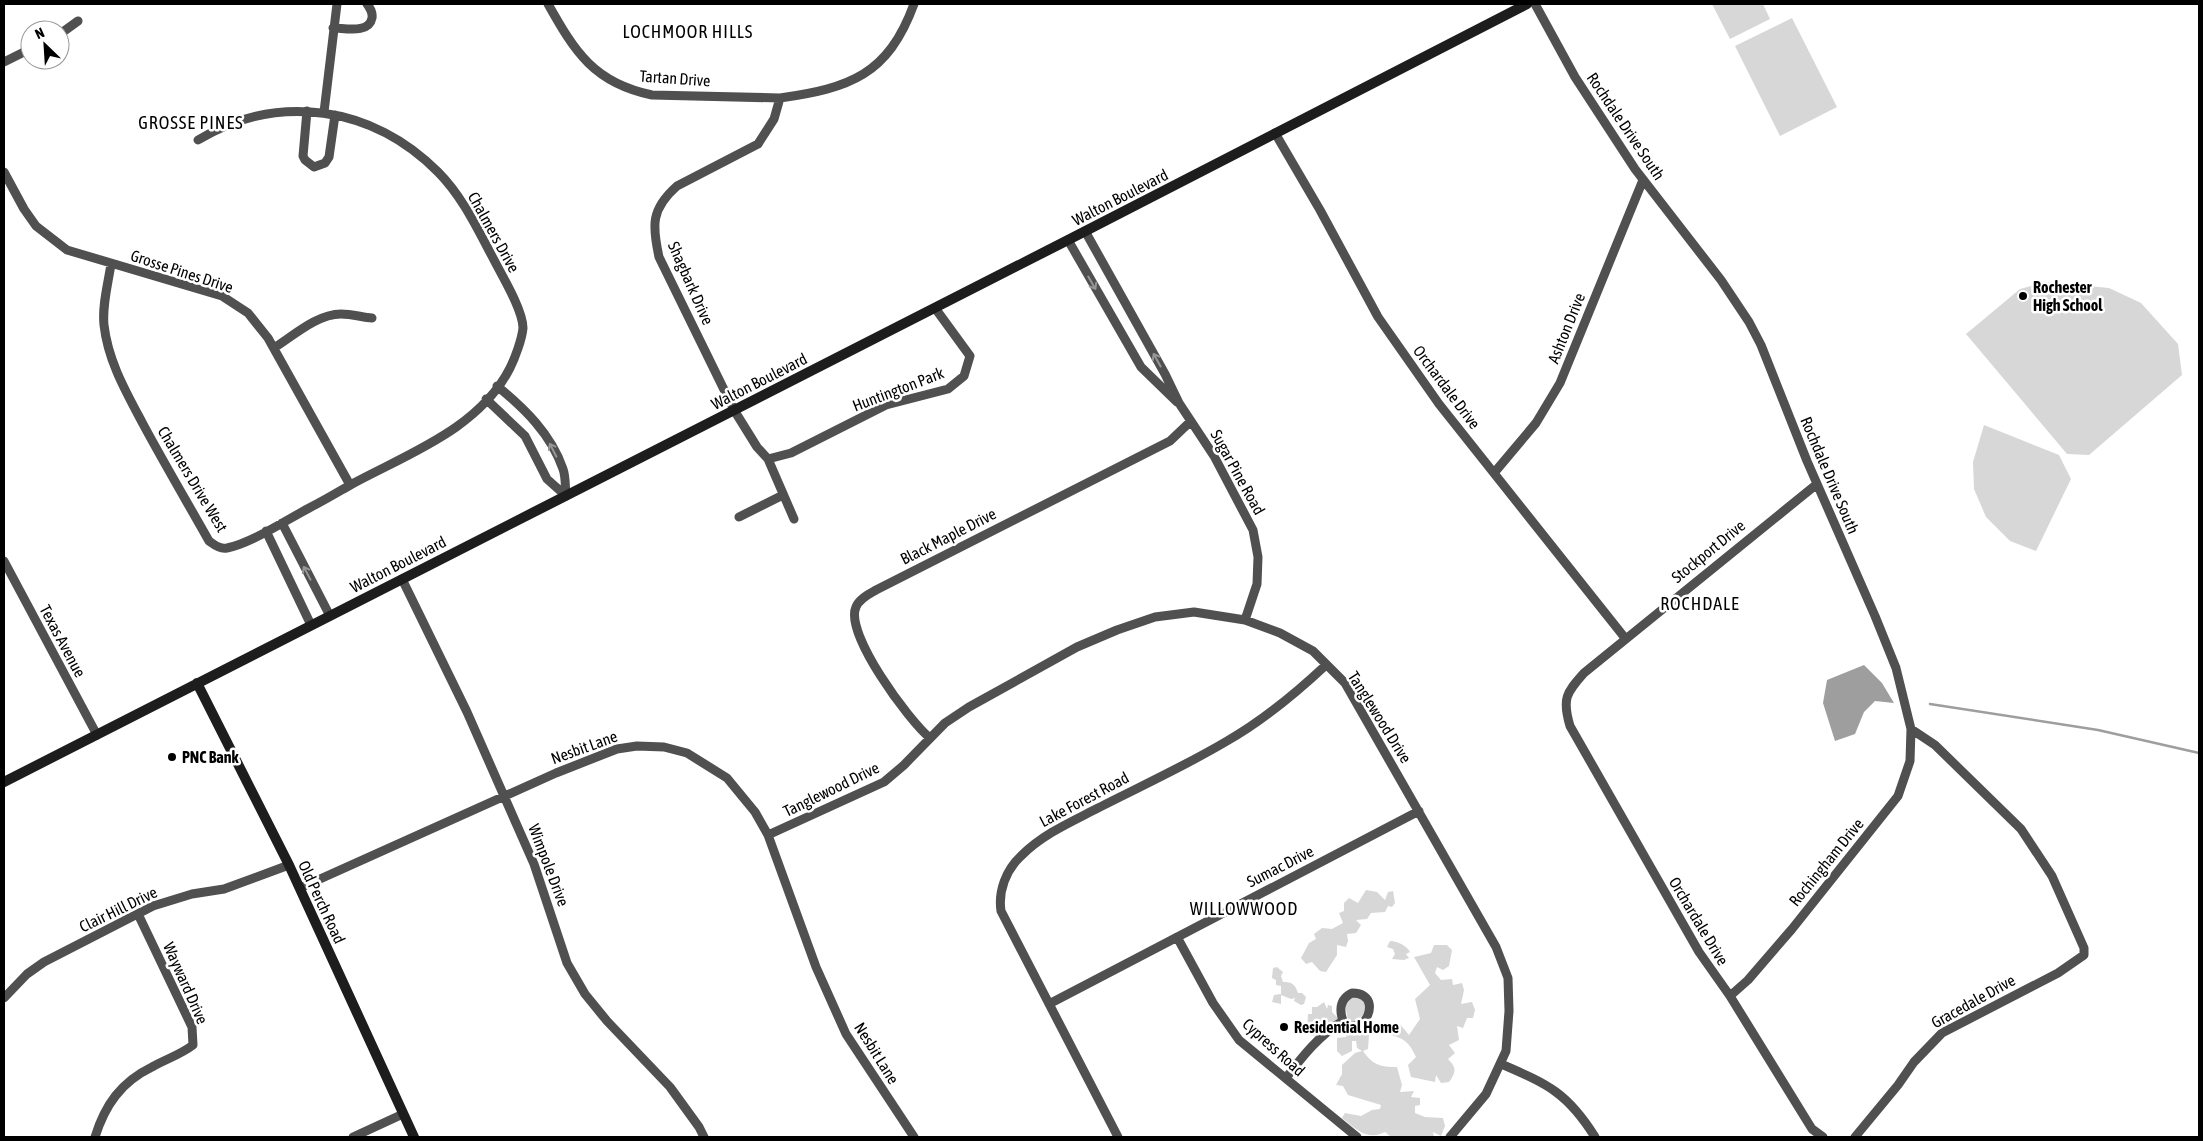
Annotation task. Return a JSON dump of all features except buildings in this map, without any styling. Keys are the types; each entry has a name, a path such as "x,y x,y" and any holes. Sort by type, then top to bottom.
{"main road":[{"name":"Walton Boulevard","path":"4,782 1085,232 1527,4"},
{"name":"Old Perch Road","path":"197,683 300,888 414,1137"}],"street":[{"path":"324,112 337,4"},
{"path":"333,28 360,29 367,26 372,20 372,11 367,4"},
{"name":"Tartan Drive","path":"548,4 567,37 592,70 633,91 652,95 780,98"},
{"path":"780,98 822,92 867,73 891,49 902,32 914,4"},
{"name":"Rochdale Drive South","path":"1535,4 1575,77 1644,180 1721,280 1749,322 1817,484 1858,573 1896,668 1911,729"},
{"path":"70,27 78,21"},
{"path":"4,62 20,54"},
{"name":"Shagbark Drive","path":"734,410 659,257 654,234 655,217 660,204 677,186 758,144 774,119 780,98"},
{"path":"307,111 304,156 305,160 314,167 325,164 329,158 334,115"},
{"name":"Chalmers Drive","path":"198,140 218,128 264,115 307,111 324,112 371,126 405,145 439,172 468,211 520,315 522,328 510,368 492,393"},
{"name":"Orchardale Drive","path":"1275,133 1320,210 1378,318 1439,404 1625,638"},
{"name":"Grosse Pines Drive","path":"4,172 24,209 36,226 68,250 222,296 248,313 274,348 350,485"},
{"name":"Ashton Drive","path":"1494,473 1536,423 1560,384 1644,180"},
{"name":"Sugar Pine Road","path":"1085,232 1165,374 1179,404 1219,465 1253,530 1258,558 1257,584 1245,620"},
{"name":"Sugar Pine Road","path":"1068,240 1141,367 1179,404"},
{"name":"Chalmers Drive West","path":"112,264 105,301 104,323 109,352 121,383 209,541 217,547 227,548 266,531 429,445 462,424 492,393"},
{"name":"Huntington Park","path":"768,459 791,453 886,405 948,389 964,376 970,356 935,308"},
{"path":"274,348 326,317 340,314 372,318"},
{"path":"492,393 525,436 546,480 566,496"},
{"path":"492,393 533,418 546,436 564,470 566,496"},
{"path":"734,410 756,447 768,459 782,495 794,518"},
{"name":"Black Maple Drive","path":"930,738 918,728 902,709 868,653 854,618 856,607 864,597 1170,441 1191,421"},
{"name":"Stockport Drive","path":"1565,710 1569,690 1584,673 1817,484"},
{"path":"739,517 782,495"},
{"path":"282,523 330,616"},
{"path":"266,531 311,625"},
{"name":"Texas Avenue","path":"4,561 96,734"},
{"name":"Wimpole Drive","path":"402,579 467,712 505,796 543,886 567,963 586,994 607,1021 670,1087 700,1127 704,1137"},
{"name":"Tanglewood Drive","path":"768,835 884,782 904,765 945,723 1077,647 1117,630 1156,617 1194,612 1245,620 1280,633 1313,651 1345,684 1496,947 1508,978 1506,1051 1486,1094 1450,1137"},
{"name":"Lake Forest Road","path":"1118,1137 1001,911 1002,884 1020,857 1053,831 1202,756 1261,720 1293,696 1326,665"},
{"name":"Orchardale Drive","path":"1565,710 1570,726 1712,973 1730,996 1812,1129 1823,1137"},
{"name":"Gracedale Drive","path":"1855,1137 1898,1085 1914,1062 1942,1033 2058,973 2084,955 2084,948 2079,935 2052,876 2021,829 1935,746 1911,729"},
{"name":"Rochingham Drive","path":"1730,996 1748,980 1792,929 1898,796 1910,761 1911,729"},
{"name":"Nesbit Lane","path":"300,888 505,796 617,749 637,746 664,748 687,754 727,778 755,812 768,835 816,968 846,1034 914,1137"},
{"name":"Sumac Drive","path":"1049,1004 1419,811"},
{"name":"Clair Hill Drive","path":"4,998 27,974 44,962 138,914 175,898 224,889 289,865"},
{"name":"Wayward Drive","path":"94,1137 113,1096 123,1084 151,1067 183,1053 193,1045 192,1026 138,914"},
{"name":"Cypress Road","path":"1177,937 1225,1022 1239,1040 1357,1137"},
{"path":"1286,1078 1305,1053 1333,1026 1342,1021"},
{"path":"1501,1064 1548,1084 1568,1101 1595,1137"},
{"path":"353,1137 403,1114"}],"shaded area":[{"path":"1712,4 1763,4 1770,19 1730,39"},
{"path":"1792,18 1837,107 1780,136 1735,46"},
{"path":"2046,282 2109,288 2141,303 2178,344 2182,375 2089,455 2067,454 1966,334 2020,289"},
{"path":"1984,425 2059,455 2071,479 2036,551 2010,541 1986,517 1974,489 1973,462"},
{"path":"1864,665 1882,683 1894,703 1875,701 1864,712 1855,734 1835,741 1823,703 1827,680"},
{"path":"1366,890 1377,892 1385,900 1388,892 1393,891 1395,903 1392,907 1388,906 1385,912 1371,913 1367,919 1356,920 1361,925 1356,933 1347,934 1348,941 1346,947 1337,945 1337,955 1326,972 1320,971 1312,962 1306,964 1301,958 1309,943 1316,939 1314,934 1322,928 1332,929 1343,923 1339,913 1344,911 1344,903 1349,898 1358,903"},
{"path":"1390,941 1399,943 1407,948 1410,952 1406,954 1409,958 1404,960 1392,959 1395,954 1393,949 1387,947"},
{"path":"1434,945 1447,945 1452,950 1449,966 1443,970 1437,967 1435,973 1441,980 1452,979 1453,985 1462,983 1464,990 1461,1004 1472,1002 1475,1010 1473,1018 1467,1018 1463,1028 1457,1026 1459,1040 1449,1045 1455,1053 1448,1059 1453,1065 1454,1073 1449,1082 1441,1083 1436,1075 1435,1082 1411,1077 1408,1065 1416,1057 1407,1043 1391,1035 1390,1027 1399,1023 1409,1035 1420,1019 1415,999 1430,985 1414,957 1431,953"},
{"path":"1277,967 1283,972 1281,976 1283,982 1293,984 1298,993 1302,993 1306,997 1304,1004 1301,1005 1294,1001 1295,998 1291,999 1281,995 1281,1004 1272,1002 1274,995 1281,994 1281,986 1276,985 1276,980 1272,978 1273,968"},
{"path":"1355,995 1364,1000 1366,1011 1355,1024 1348,1022 1345,1003"},
{"path":"1324,1002 1327,1009 1328,1005 1332,1006 1332,1012 1338,1018 1335,1023 1338,1032 1311,1036 1307,1033 1308,1014 1312,1014 1312,1007 1317,1007"},
{"path":"1357,1028 1369,1035 1368,1049 1363,1051 1367,1056 1377,1064 1397,1067 1402,1085 1400,1092 1414,1091 1411,1097 1420,1098 1420,1105 1415,1106 1415,1113 1425,1117 1443,1118 1445,1126 1441,1136 1433,1132 1434,1137 1391,1137 1385,1132 1373,1135 1367,1134 1357,1130 1342,1118 1345,1113 1361,1116 1372,1110 1380,1109 1381,1105 1348,1095 1343,1086 1336,1085 1342,1074 1342,1065 1355,1053 1362,1051 1357,1048 1356,1041 1352,1041 1352,1051 1342,1056 1337,1051 1337,1038 1346,1037 1349,1029"}],"waterway":[{"path":"1930,704 2098,730 2199,753"}],"place":[{"name":"Rochester High School","path":"2023,296"},
{"name":"PNC Bank","path":"172,757"},
{"name":"Residential Home","path":"1284,1027"}],"district":[{"name":"LOCHMOOR HILLS","path":"688,32"},
{"name":"GROSSE PINES","path":"191,123"},
{"name":"ROCHDALE","path":"1700,604"},
{"name":"WILLOWWOOD","path":"1244,909"}]}
